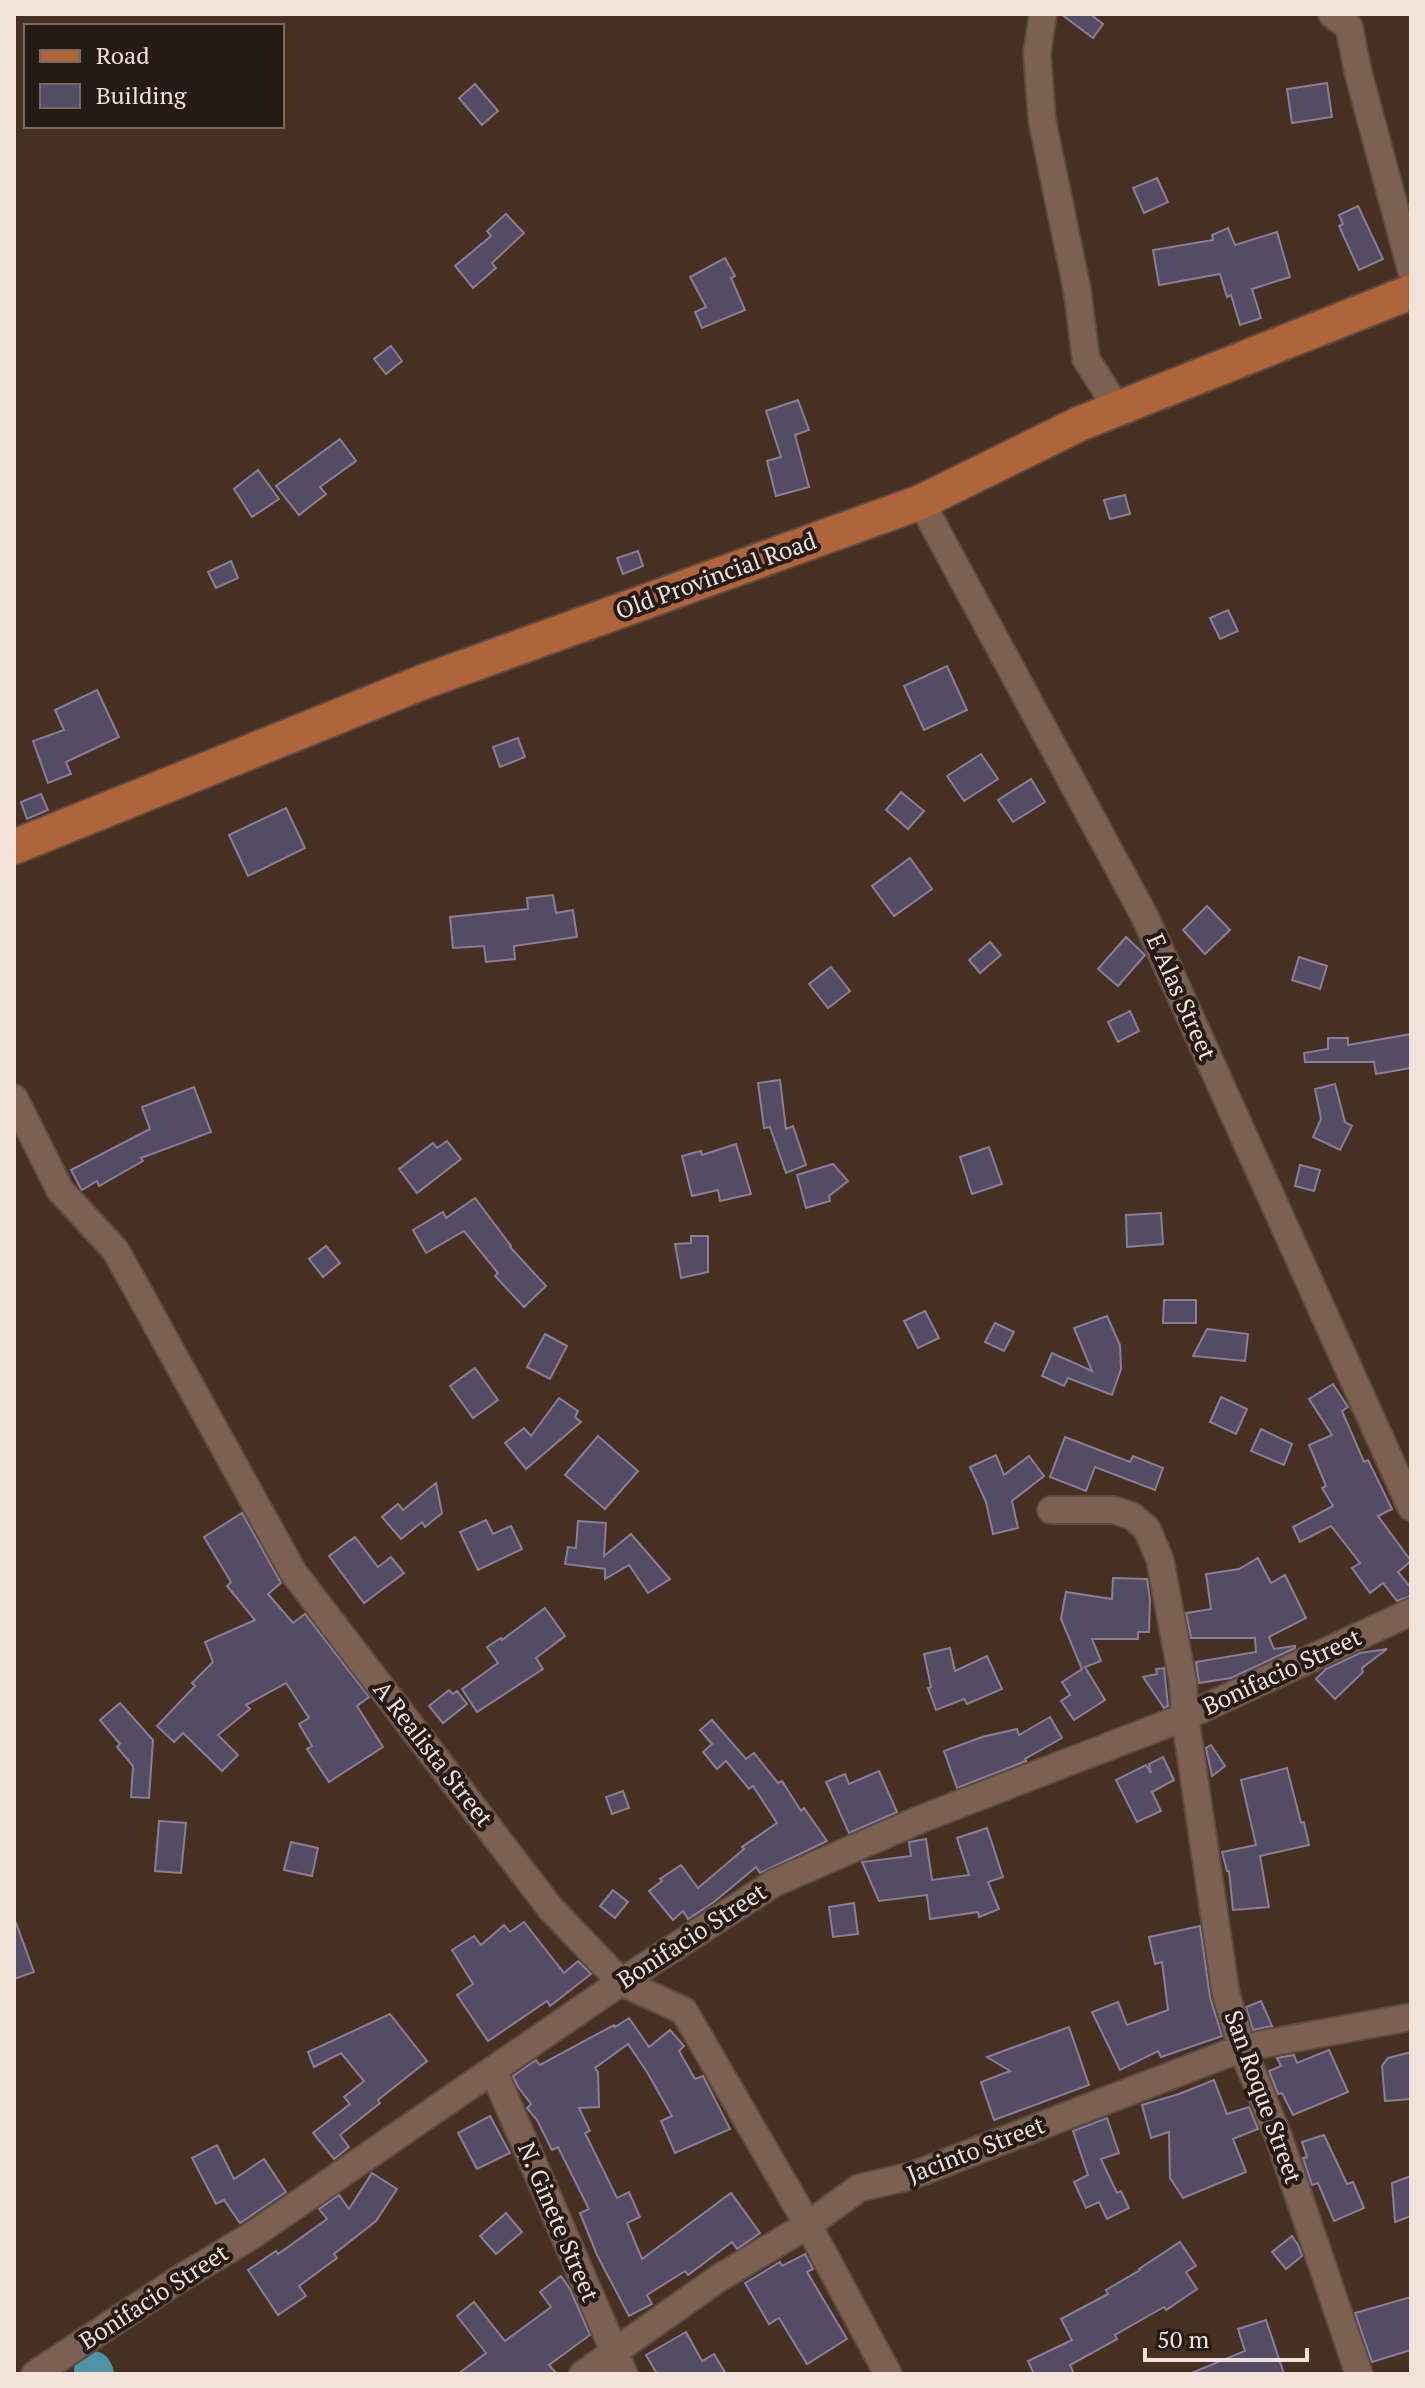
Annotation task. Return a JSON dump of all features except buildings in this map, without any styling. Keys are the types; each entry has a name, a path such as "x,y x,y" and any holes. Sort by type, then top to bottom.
{"main road":[{"name":"Old Provincial Road","path":"14,847 423,682 921,502 1079,424 1411,292"}],"street":[{"path":"1043,14 1037,53 1042,120 1077,289 1086,359 1117,408"},
{"path":"1332,14 1349,27 1358,72 1411,269"},
{"name":"E Alas Street","path":"921,502 1145,917 1411,1507"},
{"name":"A Realista Street","path":"14,1098 60,1190 116,1251 293,1572 551,1909 621,1982 684,2011 808,2225 888,2374"},
{"name":"San Roque Street","path":"1051,1510 1114,1510 1132,1516 1147,1529 1160,1560 1183,1682 1185,1717 1226,1994 1242,2048 1279,2138 1359,2374"},
{"name":"Bonifacio Street","path":"35,2374 251,2236 621,1982 774,1883 926,1817 1185,1717 1411,1612"},
{"name":"Jacinto Street","path":"583,2374 619,2362 719,2278 808,2225 859,2188 911,2176 1242,2048 1411,2017"},
{"name":"N. Ginete Street","path":"493,2070 619,2362"}],"waterway":[{"path":"93,2370 95,2374"}]}
